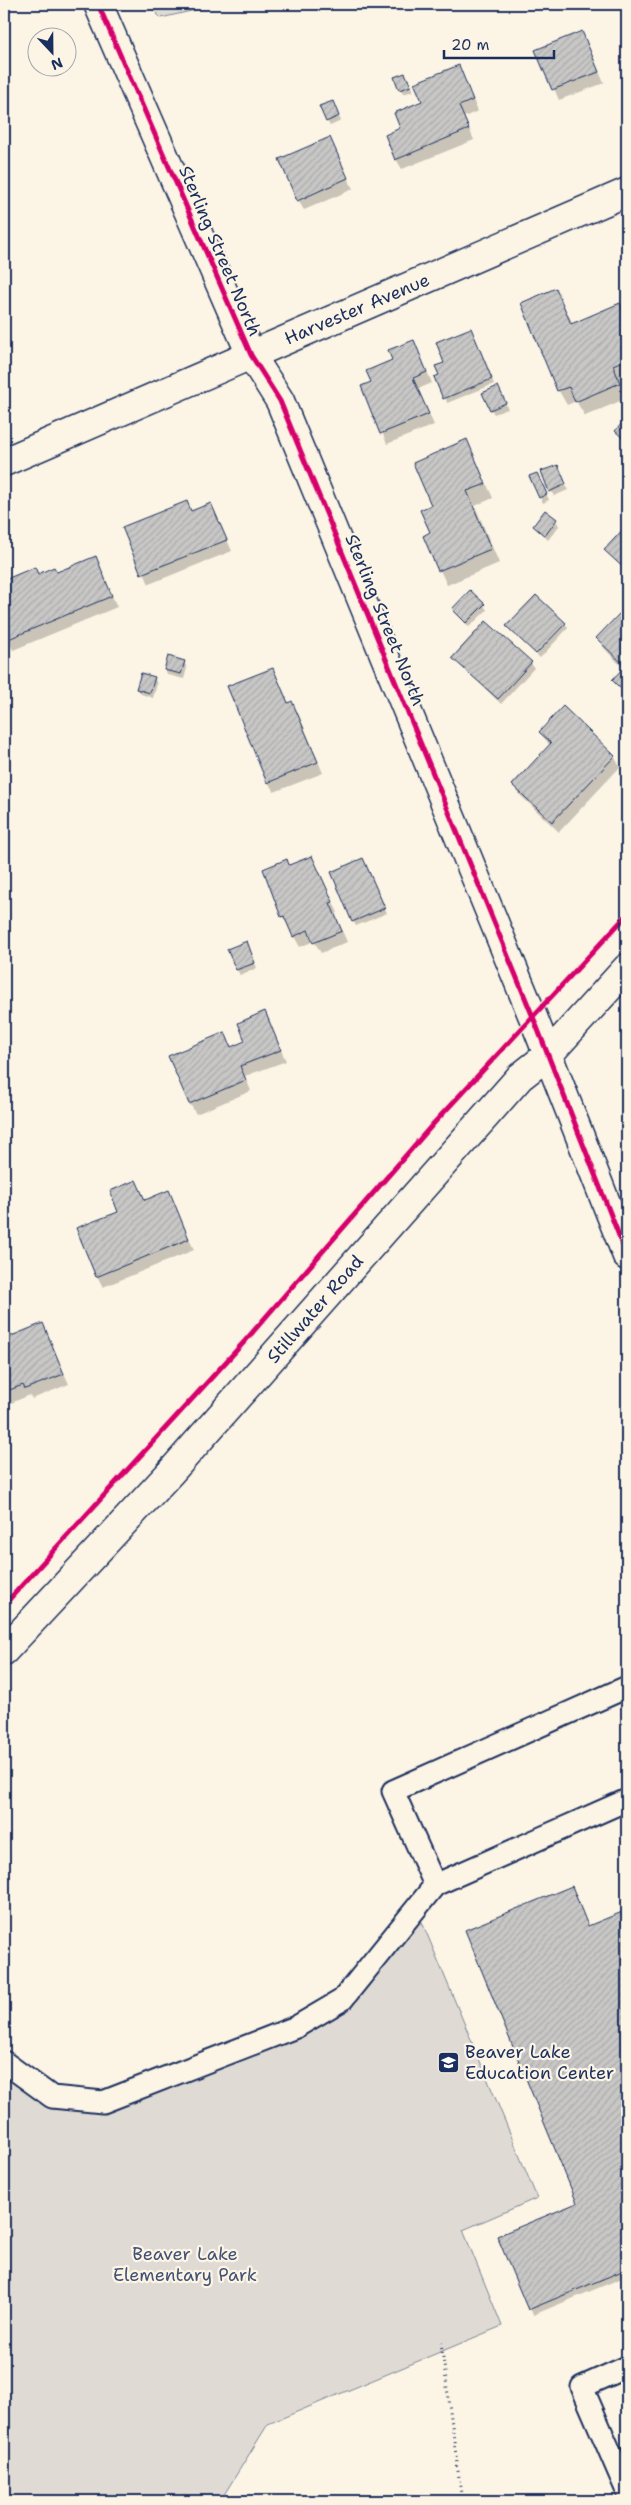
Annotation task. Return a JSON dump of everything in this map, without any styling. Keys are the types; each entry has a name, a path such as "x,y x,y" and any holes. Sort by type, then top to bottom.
{"street":[{"name":"Sterling Street North","path":"98,4 251,355 280,401 548,1055 627,1256"},
{"name":"Harvester Avenue","path":"4,462 627,192"},
{"name":"Stillwater Road","path":"4,1651 170,1473 520,1077 548,1055 627,968"}],"lane":[{"path":"436,1885 393,1791 627,1687"},
{"path":"4,2062 52,2096 103,2102 296,2027 342,2000 436,1885 627,1800"},
{"path":"627,2367 582,2387 627,2491"}],"path":[{"path":"441,2342 462,2501"}],"green space":[{"path":"147,4 221,4 161,18"},
{"name":"Beaver Lake Elementary Park","path":"412,1898 537,2198 463,2230 502,2326 268,2424 220,2501 4,2501 4,2062 52,2097 103,2102 342,2000"}],"building":[{"path":"582,31 599,72 552,90 535,50"},
{"path":"459,65 473,100 459,106 469,129 395,160 385,135 400,128 394,113 422,101 414,83"},
{"path":"405,73 411,86 399,90 394,77"},
{"path":"333,101 339,116 326,122 319,106"},
{"path":"330,137 348,178 297,201 279,159"},
{"path":"556,288 571,324 620,303 627,320 627,359 613,365 620,383 575,402 569,387 557,391 521,303"},
{"path":"471,328 492,379 443,399 434,377 439,375 435,366 444,363 436,342"},
{"path":"414,340 427,372 413,378 429,414 380,434 361,386 371,382 366,371 392,360 388,350"},
{"path":"498,386 506,403 490,410 482,393"},
{"path":"627,418 627,440 626,441 615,431"},
{"path":"467,439 486,484 467,491 491,549 438,571 423,536 430,532 420,510 431,505 413,463"},
{"path":"558,465 566,484 549,492 541,471"},
{"path":"537,473 547,494 539,498 529,476"},
{"path":"187,501 191,511 211,503 227,540 141,574 122,527"},
{"path":"545,510 557,519 545,536 533,526"},
{"path":"627,525 627,571 604,550"},
{"path":"96,556 112,596 6,640 4,634 4,580 35,567 38,574 54,567 57,572"},
{"path":"470,590 485,604 466,623 452,609"},
{"path":"536,595 566,623 536,654 506,626"},
{"path":"620,613 627,620 627,695 612,680 625,666 596,638"},
{"path":"486,621 532,662 498,699 452,658"},
{"path":"168,656 185,661 181,674 164,670"},
{"path":"273,668 288,703 292,701 318,762 267,783 227,686"},
{"path":"141,673 155,677 150,693 136,689"},
{"path":"563,706 615,756 552,822 512,785 551,743 539,732"},
{"path":"312,856 333,902 330,903 342,931 313,943 308,930 293,937 284,916 281,917 263,869 287,859 289,865"},
{"path":"363,858 385,908 352,922 331,872"},
{"path":"247,941 255,963 236,970 227,949"},
{"path":"265,1011 281,1050 240,1066 246,1080 189,1104 168,1056 225,1032 231,1047 245,1041 238,1023"},
{"path":"136,1180 145,1200 169,1190 189,1239 96,1277 76,1228 118,1212 110,1191"},
{"path":"43,1323 64,1374 25,1389 23,1385 4,1392 4,1339"},
{"path":"572,1886 588,1926 627,1910 627,2269 528,2310 497,2236 577,2203 465,1930"}],"cycle path":[{"path":"98,4 251,355 280,401 533,1017 627,1256"},
{"path":"4,1605 245,1341 434,1123 627,915"}],"place":[{"name":"Beaver Lake Education Center","path":"449,2062"}]}
